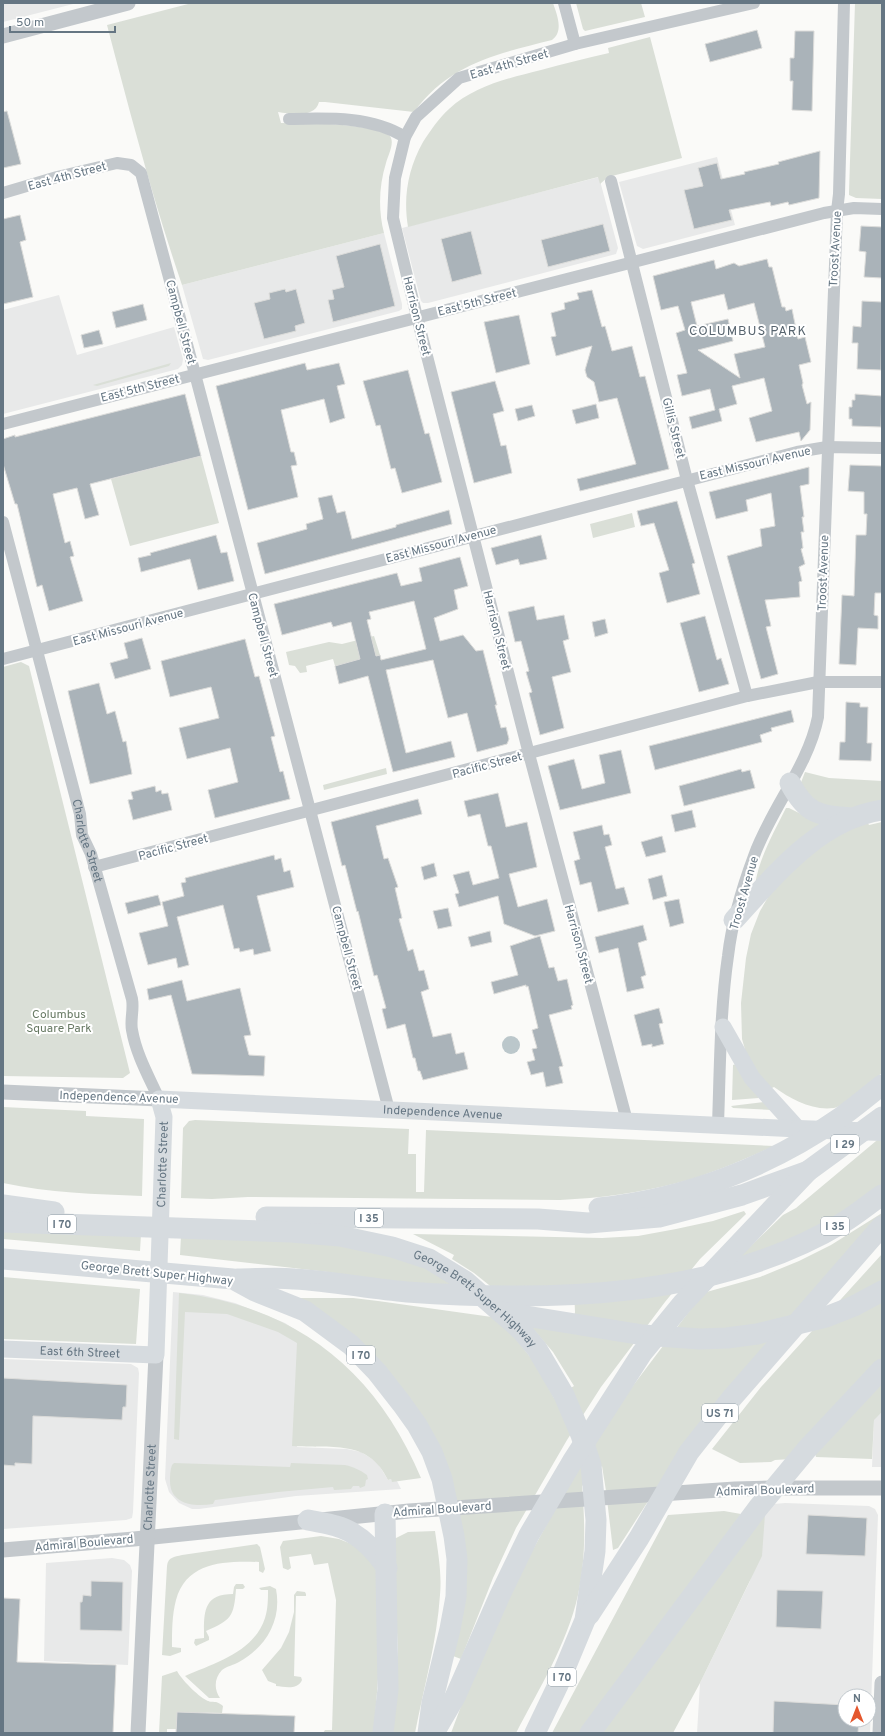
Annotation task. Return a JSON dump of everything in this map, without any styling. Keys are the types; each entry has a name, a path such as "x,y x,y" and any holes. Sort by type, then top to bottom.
{"highway":[{"path":"790,783 804,806 815,813 852,818"},
{"path":"734,920 786,864 808,843 852,818 882,810"},
{"path":"538,1219 627,1205 692,1190 726,1178 773,1157 804,1140 841,1117 882,1085"},
{"name":"I 29","path":"808,1171 882,1117"},
{"path":"434,1733 455,1697 500,1595 529,1535 572,1462 638,1360 683,1303 808,1171"},
{"name":"I 35","path":"199,1223 538,1219 588,1223 659,1217 742,1195 808,1171"},
{"name":"I 35","path":"233,1279 294,1279 458,1299 554,1296 623,1291 691,1280 742,1267 785,1252 844,1222 882,1195"},
{"path":"3,1206 122,1221"},
{"path":"3,1212 60,1213"},
{"name":"George Brett Super Highway","path":"3,1222 122,1221 199,1223 340,1236 392,1247 429,1259 465,1281 521,1330 537,1349 564,1395 581,1435 591,1465 596,1520 595,1551 586,1620 558,1685 534,1733"},
{"name":"US 71","path":"586,1620 639,1538 689,1452 731,1399 882,1226"},
{"name":"George Brett Super Highway","path":"3,1259 233,1279 305,1311 351,1345 377,1372 417,1425 432,1452 442,1479 454,1536 457,1558 456,1597 432,1703 428,1733"},
{"path":"458,1299 642,1336 700,1339 727,1338 757,1334 789,1327 854,1306 879,1293"},
{"path":"590,1733 758,1508 807,1449 882,1369"},
{"path":"383,1733 388,1689 385,1514"},
{"path":"308,1520 338,1526 360,1538 379,1556 387,1568"}],"main road":[{"path":"723,1027 752,1078 803,1129"},
{"name":"Independence Avenue","path":"160,1099 882,1132"},
{"name":"Charlotte Street","path":"156,1355 164,1117 160,1099"},
{"name":"East 6th Street","path":"3,1349 156,1355"}],"street":[{"path":"3,36 128,3"},
{"path":"564,3 575,44"},
{"name":"East 4th Street","path":"405,137 416,117 459,78 575,44 754,3"},
{"name":"Troost Avenue","path":"718,1125 724,991 734,920 754,855 769,822 814,735 818,717 827,447 839,194 844,3"},
{"path":"289,119 332,118 382,125 405,137"},
{"name":"Harrison Street","path":"405,137 395,178 393,218 529,754 627,1121"},
{"name":"East 4th Street","path":"3,193 38,184 57,177 117,163 131,164"},
{"name":"Campbell Street","path":"131,164 140,173 195,374 389,1110"},
{"name":"Gillis Street","path":"611,181 687,480 747,696"},
{"name":"East 5th Street","path":"3,424 417,317 837,211 854,208 882,209"},
{"name":"East Missouri Avenue","path":"3,659 797,452 827,447 882,448"},
{"name":"Charlotte Street","path":"3,522 38,650 80,814 82,835 91,854 132,999 132,1032 143,1065 160,1099"},
{"name":"Pacific Street","path":"94,867 747,696 818,682 882,682"},
{"name":"Independence Avenue","path":"3,1092 160,1099"},
{"name":"Charlotte Street","path":"138,1733 156,1355"},
{"name":"Admiral Boulevard","path":"3,1550 148,1537 308,1520 385,1514 409,1510 776,1488 882,1488"},
{"path":"880,1733 882,1683"}],"shaded area":[{"path":"3,3 77,3 3,22"},
{"path":"717,157 735,225 643,249 637,246 619,182"},
{"path":"599,177 618,248 616,254 428,303 423,303 421,301 402,228"},
{"path":"384,233 402,309 208,360 203,359 182,285"},
{"path":"59,295 77,355 174,327 183,359 182,365 178,369 3,414 3,310"},
{"path":"511,1036 517,1039 520,1045 517,1051 511,1054 505,1051 502,1045 505,1039"},
{"path":"173,1292 203,1295 235,1303 285,1323 302,1334 297,1447 347,1449 361,1452 377,1462 388,1480 391,1479 392,1481 397,1481 401,1489 296,1496 199,1509 192,1509 179,1503 169,1492 165,1479"},
{"path":"3,1359 131,1364 138,1368 132,1518 126,1520 3,1529"},
{"path":"882,1412 882,1467 872,1467 874,1419"},
{"path":"785,1503 869,1506 875,1509 878,1515 872,1688 837,1688 837,1728 870,1728 870,1733 697,1733 700,1683 750,1581 765,1514 774,1504"},
{"path":"112,1558 124,1560 130,1565 132,1571 128,1665 44,1661 46,1563"}],"green space":[{"path":"192,3 553,3 558,18 559,28 556,36 552,40 494,56 459,71 428,95 414,112 319,102 313,111 308,113 296,114 278,112 281,123 354,126 382,132 390,136 392,142 384,172 380,198 384,233 182,285 171,253 133,124 107,25"},
{"path":"576,3 641,3 645,17 585,31 583,29"},
{"path":"855,3 882,3 882,199 856,198 849,195"},
{"path":"650,37 682,158 608,177 600,184 598,177 408,227 406,205 408,183 418,152 435,125 449,109 459,101 469,94 492,84 566,63 609,53 608,48"},
{"path":"171,363 169,366 97,386 93,385"},
{"path":"201,456 219,523 130,546 111,479"},
{"path":"632,513 635,527 593,538 590,524"},
{"path":"374,636 380,655 335,666 333,659 306,666 307,672 300,673 295,666 289,665 286,652 329,642 342,644"},
{"name":"Columbus Square Park","path":"21,662 29,666 130,1073 123,1078 3,1076 3,667"},
{"path":"386,768 387,774 324,790 323,785"},
{"path":"805,772 829,778 882,781 882,803 850,811 825,810 800,785"},
{"path":"786,808 809,818 826,822 755,885 763,855"},
{"path":"867,821 869,825 882,822 882,1073 851,1098 838,1106 834,1108 818,1108 795,1100 774,1087 770,1089 760,1078 746,1053 742,1039 741,1003 746,958 751,934 760,911 774,887 818,845"},
{"path":"736,1064 759,1098 732,1100 733,1065"},
{"path":"764,1102 772,1110 733,1108 731,1106"},
{"path":"3,1107 86,1111 86,1116 144,1119 142,1196 55,1191 3,1183"},
{"path":"195,1120 409,1129 408,1154 416,1154 416,1192 424,1192 426,1130 774,1146 714,1171 663,1187 590,1198 560,1200 248,1197 212,1199 181,1198 183,1128 189,1121"},
{"path":"882,1136 882,1189 829,1224 734,1262 783,1215 796,1208"},
{"path":"744,1211 746,1214 700,1259 665,1302 601,1387 567,1440 516,1528 493,1578 461,1659 453,1656 455,1501 348,1335 300,1298 353,1298 499,1318 535,1363 554,1398 574,1386 553,1352 528,1323 572,1330 575,1312 574,1288 494,1289 474,1273 452,1259 454,1255 413,1234 602,1238 638,1236 713,1221"},
{"path":"882,1213 882,1216 690,1436 618,1548 613,1550 602,1466 582,1486 584,1540 581,1581 567,1631 543,1683 516,1733 451,1733 466,1693 519,1575 576,1471 629,1391 703,1293 760,1277 799,1261 831,1245"},
{"path":"3,1228 141,1234 140,1251 3,1239"},
{"path":"181,1236 317,1241 374,1250 430,1269 459,1287 382,1281 328,1272 180,1255"},
{"path":"882,1254 882,1361 791,1459 775,1460 771,1462 740,1463 712,1449 761,1387"},
{"path":"3,1277 140,1289 136,1344 3,1339"},
{"path":"179,1293 221,1300 259,1312 295,1329 327,1350 355,1375 381,1405 402,1440 421,1478 392,1482 391,1479 388,1480 380,1467 370,1457 347,1448 292,1446 297,1343 278,1332 227,1314 185,1312 179,1440 174,1439"},
{"path":"882,1381 882,1412 874,1420 872,1459 816,1457 815,1453"},
{"path":"174,1463 290,1467 291,1463 345,1465 367,1475 368,1479 366,1480 365,1486 360,1488 359,1486 353,1486 351,1489 334,1490 333,1487 278,1492 215,1500 213,1504 199,1505 185,1503 174,1495 171,1489 170,1475 172,1465"},
{"path":"724,1511 741,1514 582,1733 552,1733 668,1515"},
{"path":"765,1514 762,1556 700,1683 673,1733 601,1733"},
{"path":"435,1531 440,1587 436,1630 430,1664 415,1733 392,1733 398,1649 392,1548 394,1539 408,1532"},
{"path":"321,1536 339,1539 354,1545 372,1560 377,1573 380,1651 374,1733 323,1733 325,1730 332,1730 336,1600 328,1563 314,1565 311,1554 289,1557 291,1568 288,1570 283,1568 280,1547 283,1541"},
{"path":"257,1544 260,1547 265,1569 263,1573 259,1571 259,1562 233,1562 209,1566 189,1577 181,1587 176,1600 173,1617 172,1647 181,1648 181,1652 170,1656 162,1655 167,1566 169,1561 172,1558 182,1555"},
{"path":"236,1584 243,1584 245,1587 243,1589 236,1589 234,1606 230,1616 221,1624 206,1631 209,1640 196,1646 194,1643 195,1639 204,1638 205,1614 210,1602 223,1595 233,1594"},
{"path":"270,1586 276,1589 277,1611 270,1632 257,1649 249,1656 226,1667 219,1673 216,1680 216,1688 220,1698 209,1698 185,1676 221,1661 243,1648 252,1640 260,1630 267,1608 268,1590 261,1590 259,1588"},
{"path":"297,1591 305,1592 306,1594 306,1596 296,1596 294,1676 301,1677 302,1680 294,1687 276,1686 276,1684 268,1681 262,1670 281,1648 289,1632 294,1612 294,1595"},
{"path":"177,1671 186,1683 203,1698 223,1706 222,1713 177,1712 176,1729 167,1729 167,1733 159,1733 162,1676"}],"building":[{"path":"757,30 762,48 710,62 705,44"},
{"path":"795,31 814,31 812,111 792,110 793,81 790,81 790,58 794,58"},
{"path":"7,111 21,164 3,168 3,112"},
{"path":"820,151 819,198 789,205 788,202 771,206 770,202 729,210 732,220 694,229 684,190 703,186 698,168 717,163 721,179 745,174 744,172 779,164 778,162"},
{"path":"20,215 26,240 20,242 33,297 3,304 3,219"},
{"path":"603,224 610,251 548,267 541,240"},
{"path":"861,226 882,227 882,278 864,277 866,252 859,251"},
{"path":"471,231 482,274 452,282 441,239"},
{"path":"380,244 395,306 333,322 328,300 334,299 332,290 344,287 336,256"},
{"path":"767,259 769,267 772,267 782,307 785,307 786,311 792,309 798,339 805,337 811,362 799,365 807,404 811,402 810,430 801,441 799,432 756,442 749,418 772,411 764,378 732,386 737,404 719,409 722,421 692,429 689,417 715,410 710,389 682,396 677,375 687,373 676,333 685,330 678,306 661,310 653,276 714,260 716,269 734,263 739,266","holes":["724,294 728,310 754,303 765,347 734,354 740,378 698,350 733,341 728,319 697,326 691,302"]},
{"path":"285,289 286,292 296,289 305,323 295,326 296,331 264,339 254,303 270,299 269,293"},
{"path":"592,290 602,327 605,326 612,351 632,346 640,377 645,376 669,469 580,491 577,479 636,464 617,398 599,402 594,382 587,377 585,370 592,346 556,356 551,337 556,336 551,313 565,309 564,303 579,299 577,293"},
{"path":"862,301 882,302 881,370 857,369 858,343 852,343 853,326 861,327"},
{"path":"143,304 147,320 116,328 112,312"},
{"path":"519,315 530,364 496,373 484,322"},
{"path":"99,330 103,344 84,348 81,335"},
{"path":"305,363 307,370 339,363 345,384 337,386 345,418 330,423 324,399 281,410 291,452 294,452 297,465 291,466 298,497 248,510 216,386"},
{"path":"408,370 425,434 429,433 442,482 402,493 395,468 391,469 380,425 376,426 363,381"},
{"path":"495,381 504,411 493,414 501,446 506,445 512,473 474,483 451,392"},
{"path":"185,394 201,456 90,484 99,515 85,519 77,488 53,494 65,543 70,541 74,556 70,557 83,601 49,611 42,585 37,587 17,504 15,504 3,464 3,439"},
{"path":"855,394 882,396 881,427 852,426 852,419 849,419 849,407 852,407 852,400 855,400"},
{"path":"596,404 599,418 576,424 572,410"},
{"path":"532,405 535,416 518,421 515,409"},
{"path":"850,465 882,466 882,593 875,593 874,615 878,616 878,629 858,628 856,665 839,664 842,595 854,596 856,535 866,535 867,514 864,514 864,492 848,491"},
{"path":"809,467 809,484 800,486 804,517 802,517 804,532 801,532 803,548 801,549 805,564 799,567 802,581 799,582 800,597 765,600 771,626 766,627 778,674 761,679 727,556 762,546 760,529 775,526 771,493 746,500 748,511 716,519 709,492"},
{"path":"332,495 337,513 345,511 352,539 449,510 452,524 265,574 257,543 307,529 306,524 323,519 318,498"},
{"path":"677,501 695,563 692,564 700,594 667,603 659,573 669,570 654,523 641,526 637,511"},
{"path":"216,535 221,553 227,552 234,581 198,590 190,559 141,572 138,558 151,555 150,553"},
{"path":"541,535 547,559 520,565 518,559 496,565 491,548"},
{"path":"460,557 468,586 454,590 458,609 434,618 440,641 463,635 476,651 483,650 497,705 495,705 501,728 506,727 509,739 507,744 477,752 467,713 448,718 433,660 386,670 406,753 451,741 455,757 393,772 368,676 339,684 335,666 360,659 351,622 333,627 331,622 282,635 274,604 397,573 401,586 422,581 419,568","holes":["414,601 426,649 381,660 380,655 376,656 367,620 371,619 369,612"]},
{"path":"534,606 537,620 564,615 569,639 563,641 571,672 552,677 564,728 540,735 529,693 532,692 526,672 529,671 521,641 515,642 508,612"},
{"path":"705,616 717,660 721,658 729,684 699,692 680,623"},
{"path":"605,619 608,633 595,637 592,622"},
{"path":"142,638 151,669 115,679 110,663 128,658 124,643"},
{"path":"245,639 255,677 259,676 275,736 271,737 280,772 283,771 290,799 215,818 208,790 238,782 230,748 187,759 179,728 219,718 211,687 170,697 161,661"},
{"path":"99,683 107,714 115,711 123,742 126,741 132,774 90,784 68,691"},
{"path":"846,702 860,703 860,707 868,707 867,743 872,743 871,761 839,760 840,742 845,742"},
{"path":"791,710 794,722 771,728 772,731 760,735 762,742 655,770 649,746"},
{"path":"621,750 631,793 560,810 548,766 574,759 582,789 605,783 599,755"},
{"path":"741,769 742,772 750,770 755,788 684,806 679,786"},
{"path":"155,786 156,792 161,790 162,794 168,793 172,810 133,820 128,800 133,799 131,792"},
{"path":"498,793 506,827 527,822 537,867 509,874 518,907 547,899 555,931 535,936 504,924 498,896 459,907 455,894 459,893 453,875 469,871 473,885 499,878 491,846 488,846 480,814 468,817 464,801"},
{"path":"418,799 422,814 376,826 384,859 388,858 398,887 395,888 402,918 399,919 408,951 413,949 419,971 424,970 429,989 421,992 433,1037 451,1033 456,1054 464,1052 468,1069 423,1080 420,1071 418,1071 415,1058 413,1058 405,1024 387,1029 382,1009 386,1008 377,975 374,976 358,911 357,912 345,865 342,866 331,822"},
{"path":"692,810 696,827 675,832 671,815"},
{"path":"602,825 604,835 609,834 612,845 605,847 616,889 624,887 629,904 598,912 591,882 580,885 574,861 580,859 573,832"},
{"path":"662,836 666,852 646,857 641,842"},
{"path":"274,855 275,860 281,858 284,872 290,870 294,887 257,896 271,951 254,955 253,949 240,952 239,948 234,949 223,905 177,917 189,965 178,968 176,958 148,965 139,933 168,926 162,902 184,896 181,883 186,882 185,878"},
{"path":"434,863 437,876 424,880 421,867"},
{"path":"662,875 667,896 653,900 648,879"},
{"path":"158,895 161,905 128,914 125,903"},
{"path":"679,899 684,923 670,927 664,902"},
{"path":"448,908 452,926 438,929 433,911"},
{"path":"643,925 647,940 638,943 646,975 641,977 644,988 627,992 618,948 599,953 595,937"},
{"path":"490,931 492,942 471,947 468,937"},
{"path":"540,936 549,968 554,967 558,981 567,979 573,1005 571,1006 572,1009 549,1015 563,1066 559,1067 563,1083 546,1087 543,1072 531,1075 527,1062 535,1060 532,1049 537,1048 532,1030 538,1028 528,986 526,987 526,985 494,994 491,982 518,975 510,946"},
{"path":"182,980 187,1001 240,988 251,1035 244,1036 249,1055 265,1056 264,1076 192,1074 171,995 149,1000 147,989"},
{"path":"659,1008 663,1023 659,1024 664,1044 652,1047 652,1044 642,1046 634,1015"},
{"path":"3,1378 127,1385 126,1407 123,1407 122,1420 33,1416 32,1464 15,1463 15,1466 3,1465"},
{"path":"808,1515 867,1518 865,1556 806,1554"},
{"path":"91,1581 123,1582 122,1631 80,1630 80,1602 82,1602 83,1595 91,1596"},
{"path":"777,1590 823,1591 821,1629 776,1627"},
{"path":"3,1598 20,1599 17,1662 116,1665 113,1733 3,1733"},
{"path":"774,1701 837,1705 837,1728 858,1728 858,1733 773,1733"},
{"path":"177,1712 295,1716 294,1733 176,1733"}],"district":[{"name":"COLUMBUS PARK","path":"748,330"}]}
